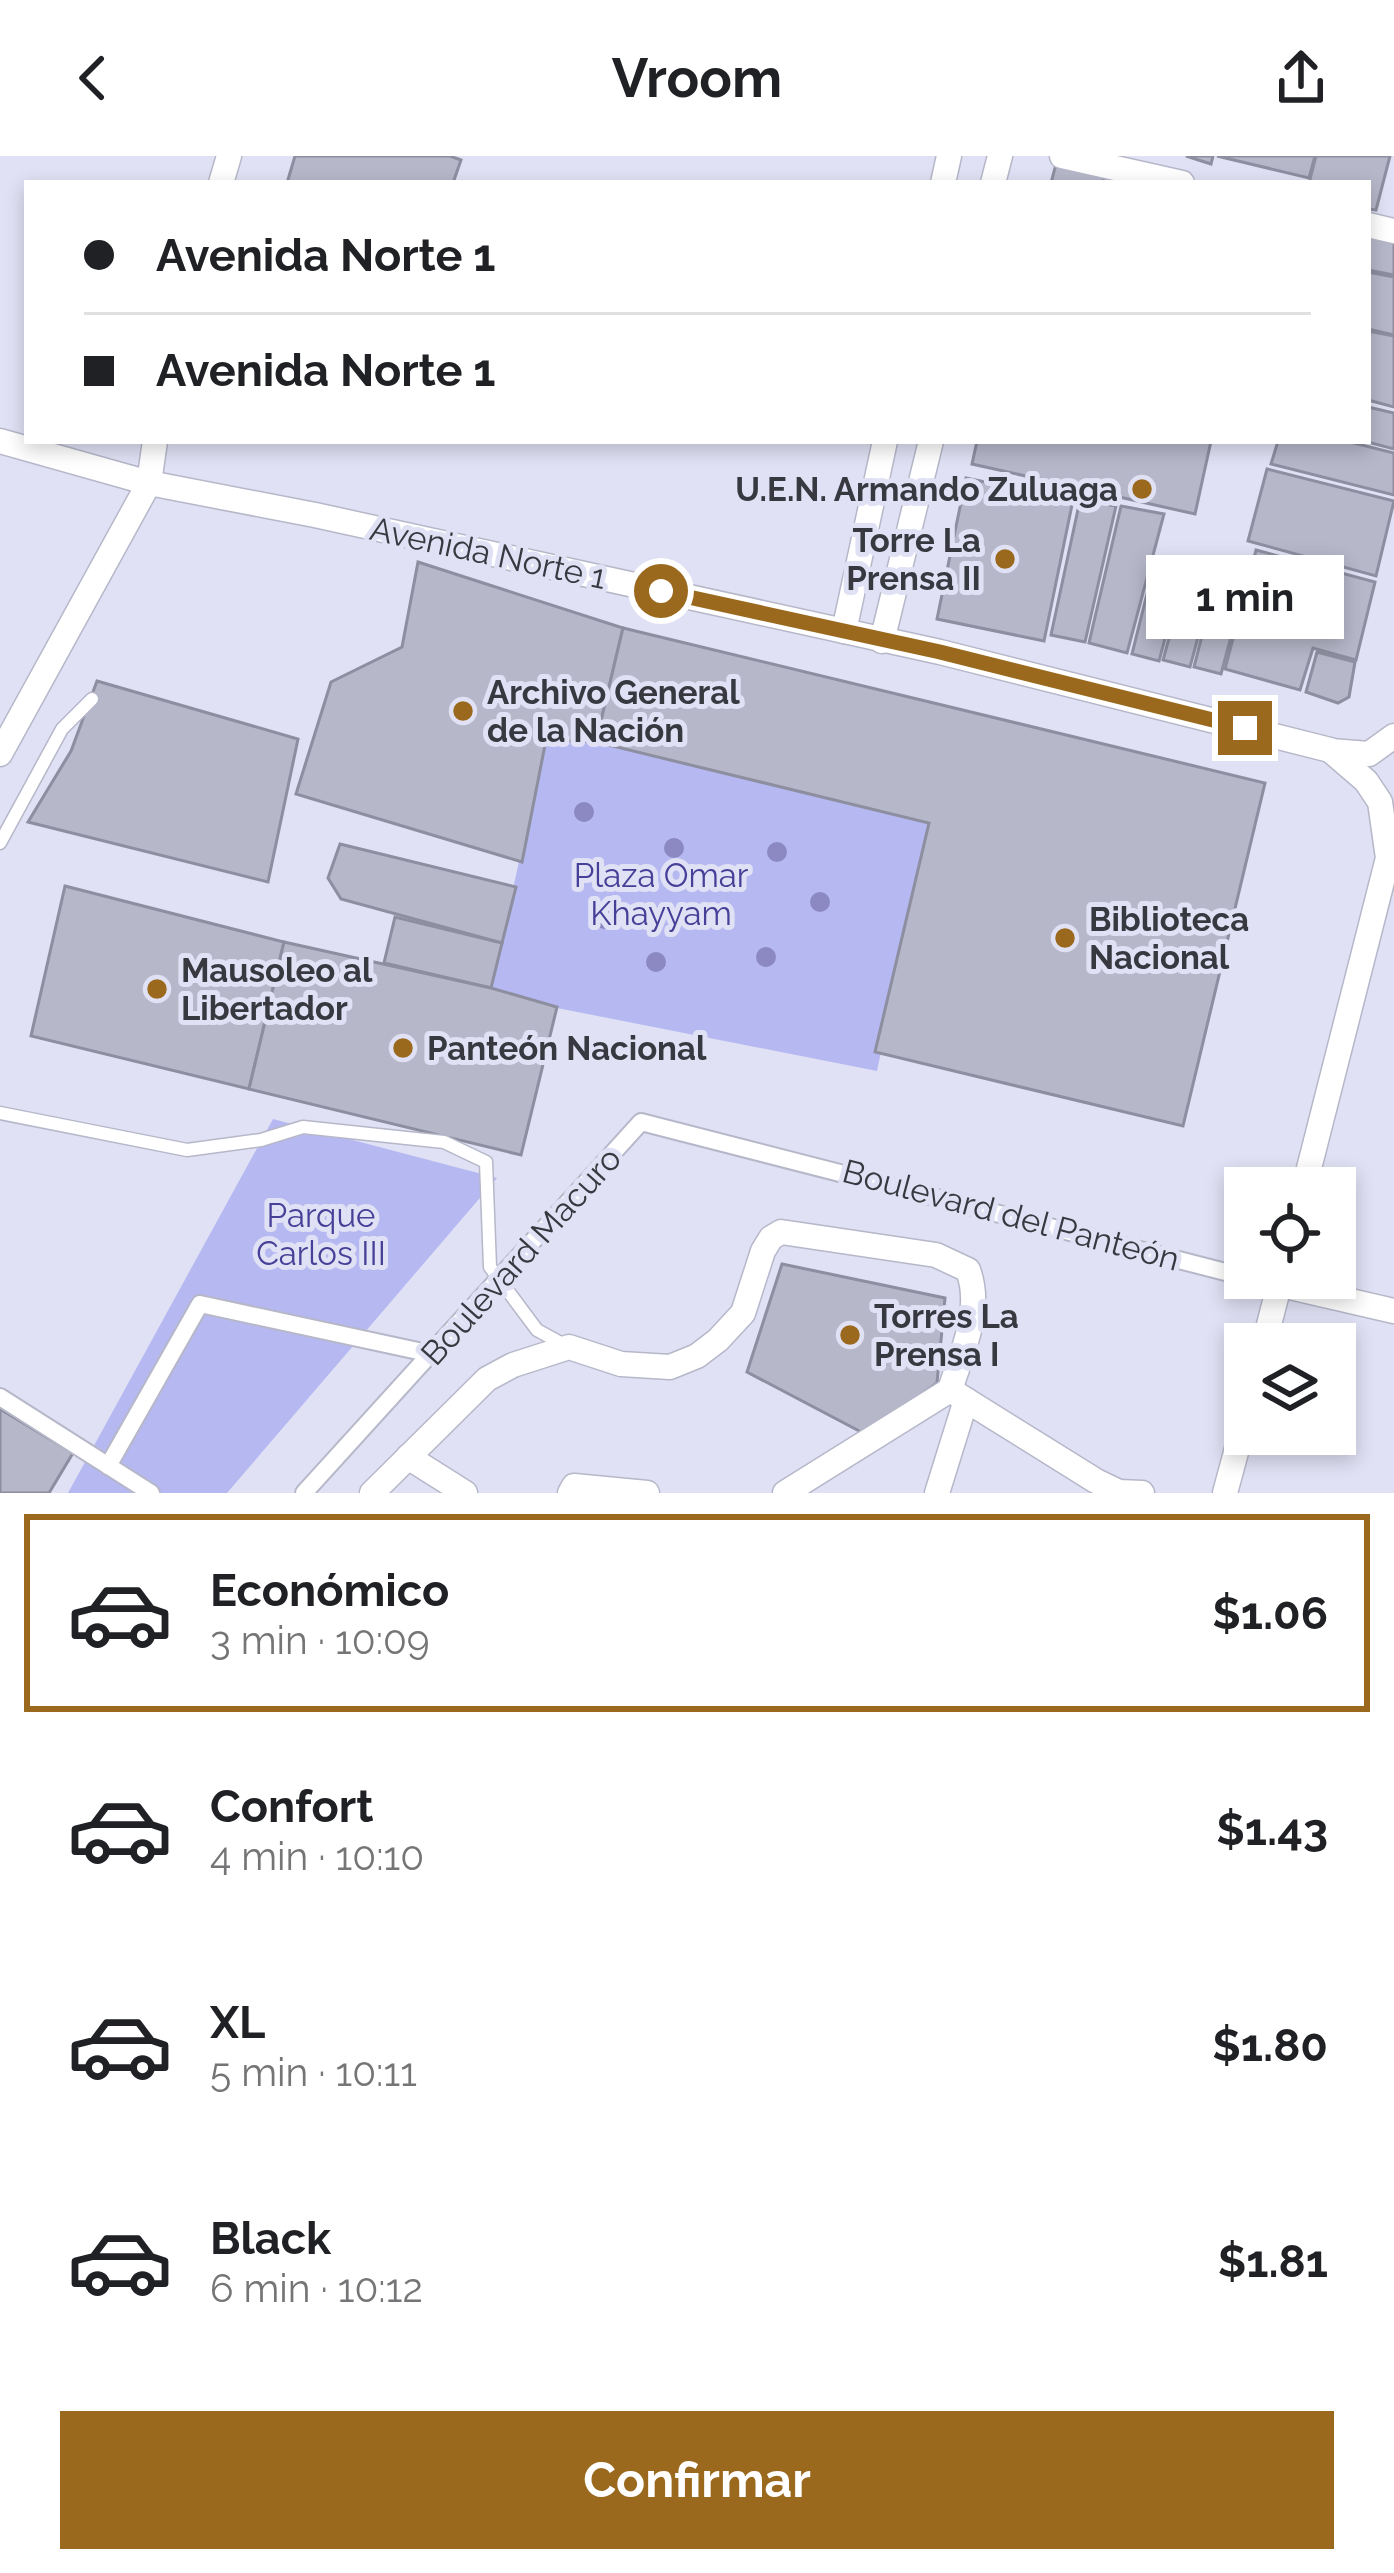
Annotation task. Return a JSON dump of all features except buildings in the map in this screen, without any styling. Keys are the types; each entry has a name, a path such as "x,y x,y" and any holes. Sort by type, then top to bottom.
{"street":[{"path":"1062,156 1169,180"},
{"name":"Avenida Norte 1","path":"0,441 149,483 844,632 1330,750"},
{"path":"0,754 149,483 155,444"},
{"path":"844,632 884,444"},
{"path":"882,641 930,444"},
{"path":"1330,750 1369,754 1394,736"},
{"path":"1309,1167 1391,854 1380,802 1366,781 1330,750"},
{"name":"Boulevard Macuro","path":"304,1493 641,1122 778,1154"},
{"name":"Boulevard del Panteón","path":"778,1154 1224,1271"},
{"path":"372,1493 487,1379 513,1365 568,1347 621,1364 670,1367 697,1356 743,1313 764,1251 781,1232 936,1255 968,1270 974,1308 937,1493"},
{"path":"1342,1299 1394,1311"},
{"path":"108,1466 200,1304 432,1354"},
{"path":"785,1493 958,1395"},
{"path":"958,1395 1096,1481 1119,1492 1142,1493"},
{"path":"0,1397 152,1493"},
{"path":"1226,1493 1236,1455"},
{"path":"408,1457 465,1493"},
{"path":"570,1493 574,1486 646,1493"}],"lane":[{"path":"0,843 62,729 92,699"},
{"path":"0,1113 187,1150 261,1140 303,1127 444,1142 486,1162 490,1267 537,1330 568,1347"}],"green space":[{"name":"Plaza Omar Khayyam","path":"546,740 596,742 929,823 877,1071 557,1008 491,988"},
{"name":"Parque Carlos III","path":"273,1119 497,1178 227,1493 68,1493"}],"place":[{"name":"U.E.N. Armando Zuluaga","path":"1142,489"},
{"name":"Torre La Prensa II","path":"1005,559"},
{"name":"Archivo General de la Nación","path":"463,711"},
{"name":"Biblioteca Nacional","path":"1065,938"},
{"name":"Mausoleo al Libertador","path":"157,989"},
{"name":"Panteón Nacional","path":"403,1048"},
{"name":"Torres La Prensa I","path":"850,1335"}],"route":[{"path":"661,591 940,652 1245,728"}]}
